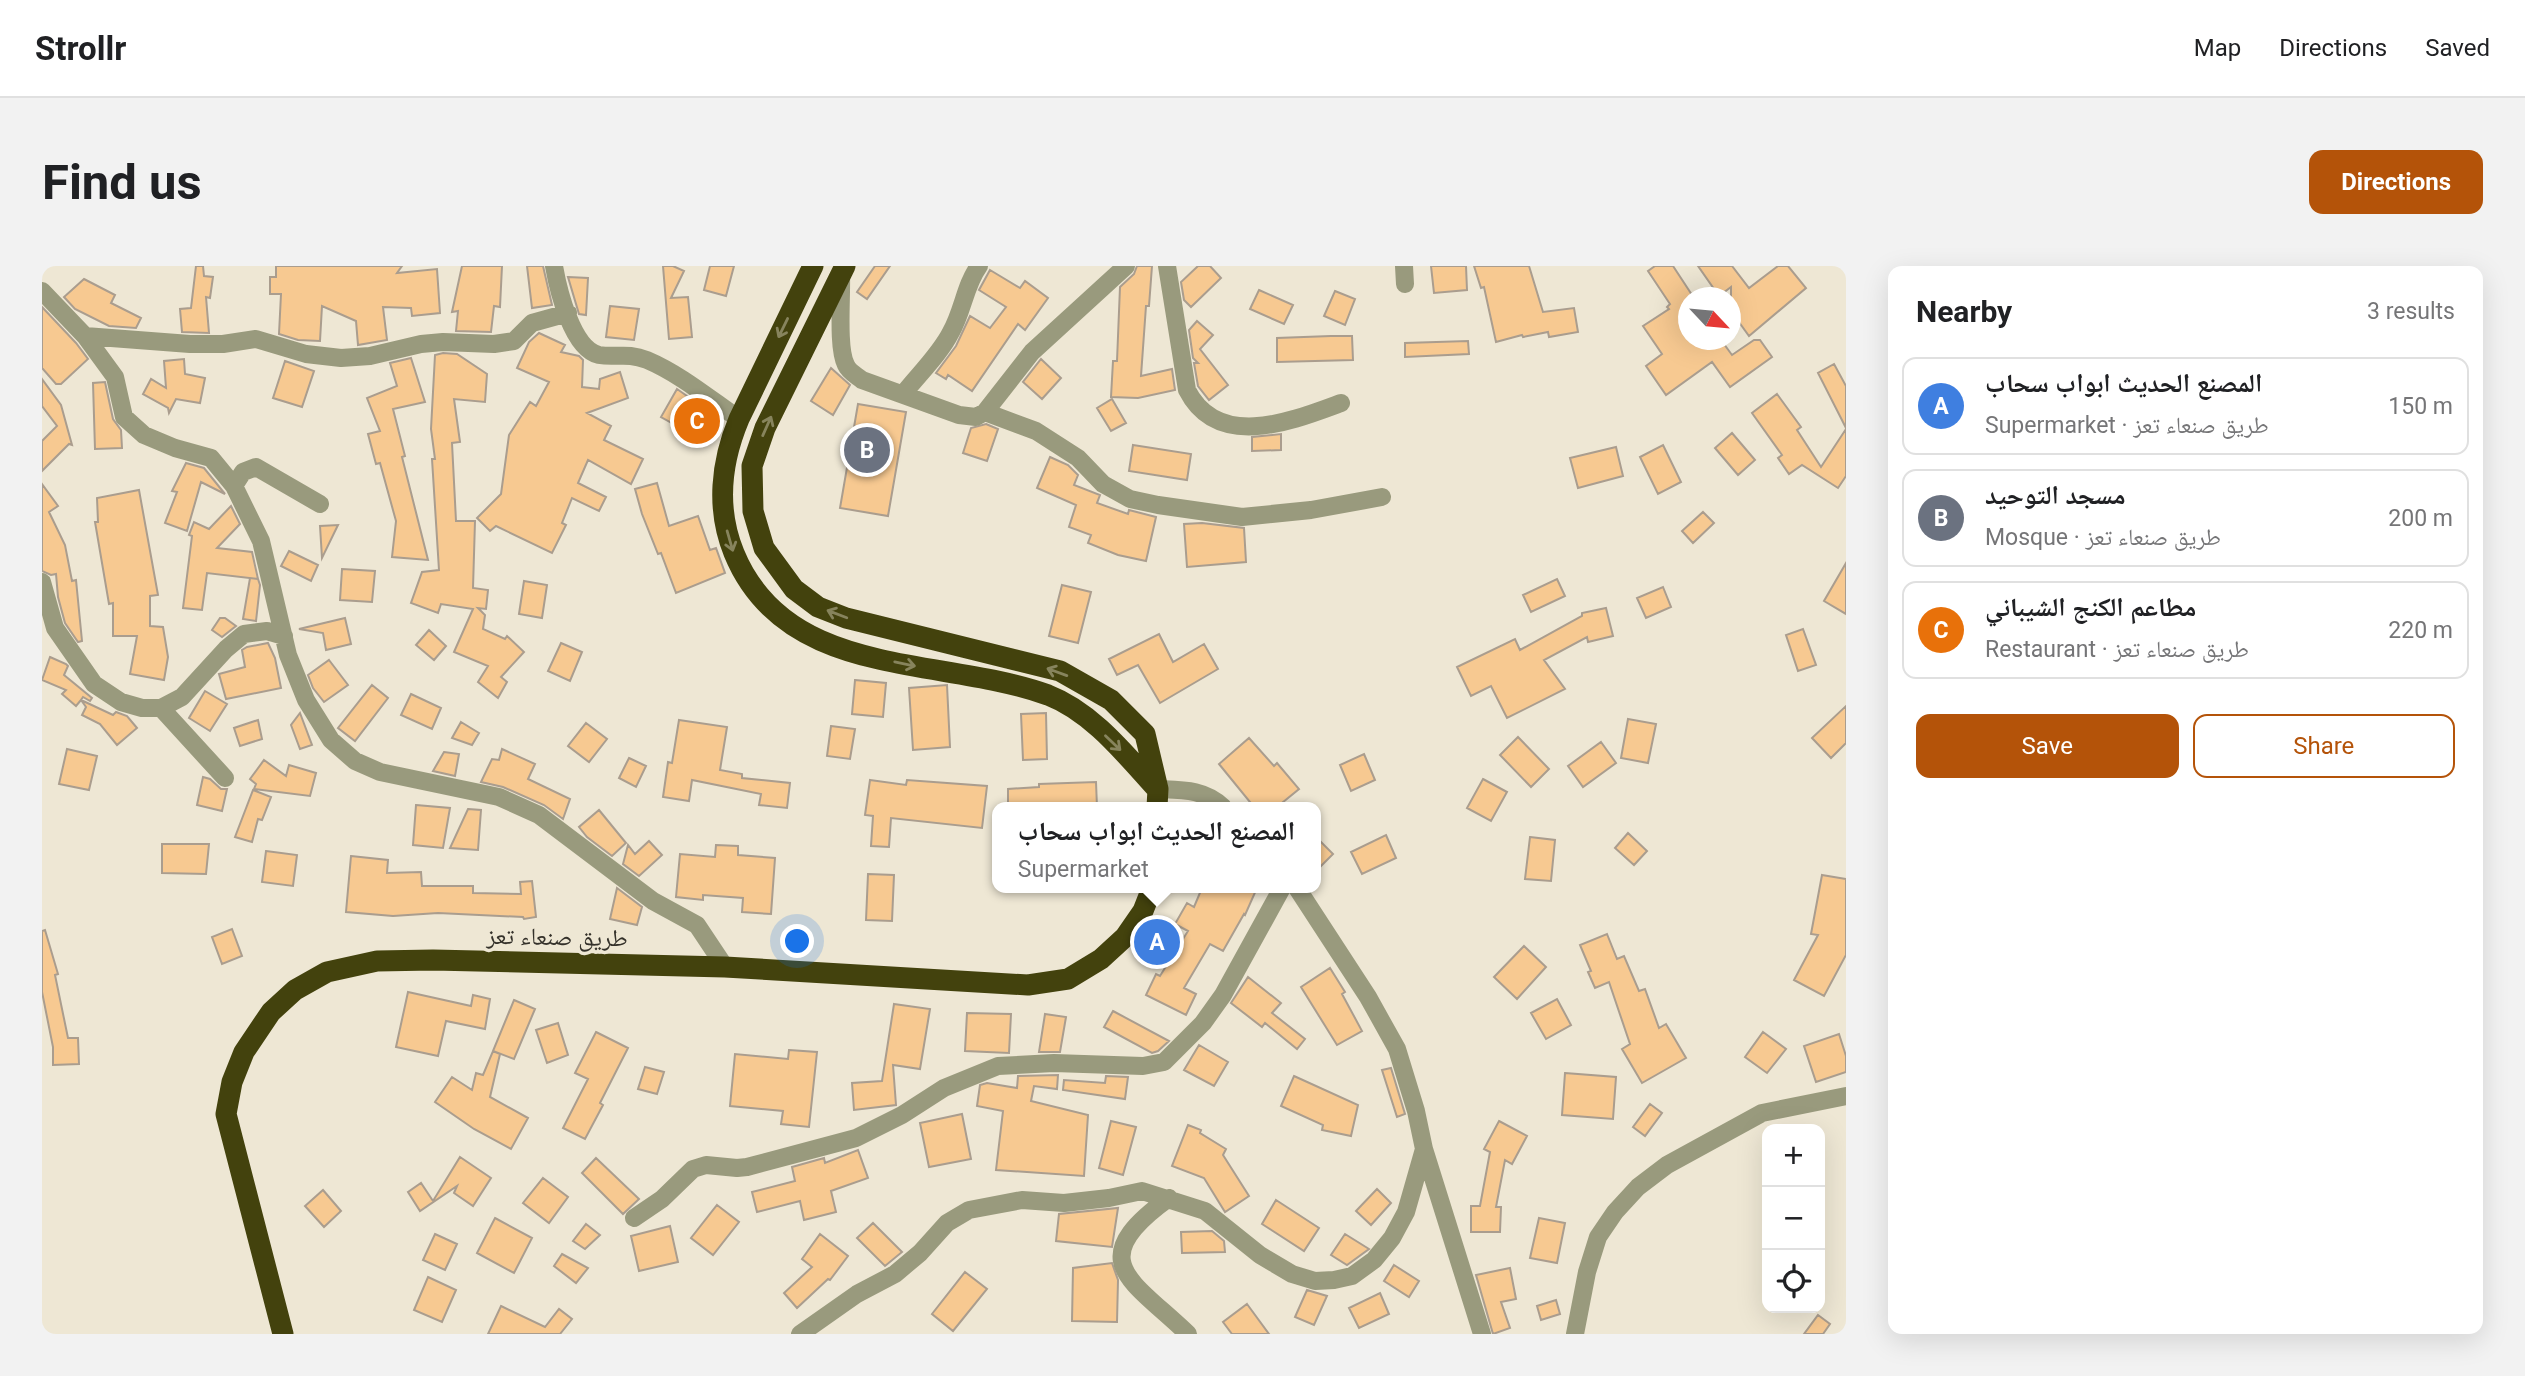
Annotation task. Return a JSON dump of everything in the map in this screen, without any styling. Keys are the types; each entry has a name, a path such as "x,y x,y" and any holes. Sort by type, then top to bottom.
{"highway":[{"path":"813,266 739,419 723,472 722,496 729,541 753,590 778,616 800,632 838,649 1012,685 1050,696 1089,719 1157,798"},
{"path":"843,270 765,428 752,466 753,511 764,548 794,589 818,607 846,618 1060,671 1111,700 1145,734 1157,798"},
{"name":"طريق صنعاء تعز","path":"283,1334 226,1114 232,1082 244,1052 271,1012 295,990 327,972 377,961 433,960 725,967 1028,985 1068,979 1101,960 1125,937 1143,911 1150,893"}],"street":[{"path":"554,266 558,289 575,334 583,344 597,355 625,354 648,360 739,419"},
{"path":"904,393 950,335 962,310 971,277 979,266"},
{"path":"843,270 841,344 844,363 851,373 862,380 959,415 976,417 985,412 1032,352 1126,266"},
{"path":"1167,266 1187,390 1195,406 1232,426 1251,427 1291,421 1341,403"},
{"path":"42,291 85,336 116,377 124,417 144,435 175,448 211,458 234,486 261,541 288,655 306,700 331,740 355,761 380,772 499,797 539,816 653,901 697,925 725,967"},
{"path":"85,336 190,344 223,344 256,339 306,354 341,358 370,356 421,344 494,344 514,341 532,323 568,313"},
{"path":"985,412 1036,430 1078,458 1103,484 1130,499 1158,505 1242,517 1311,510 1382,497"},
{"path":"234,486 243,471 256,467 320,504"},
{"path":"42,582 55,628 94,684 121,702 142,708 161,708 182,697 226,649 244,634 267,631 284,636"},
{"path":"161,708 225,778"},
{"path":"1157,798 1196,791 1217,802"},
{"path":"634,1218 662,1199 693,1169 706,1165 747,1167 856,1138 902,1115 944,1088 998,1066 1054,1063 1143,1066 1164,1062 1203,1024 1223,995 1279,893"},
{"path":"1300,893 1368,997 1397,1049 1416,1111 1424,1149 1482,1334"},
{"path":"1575,1334 1587,1272 1598,1237 1615,1212 1638,1188 1667,1165 1762,1113 1846,1096"},
{"path":"800,1334 857,1294 895,1274 920,1253 947,1223 970,1210 1021,1200 1064,1203 1142,1191 1205,1212 1292,1275 1315,1281 1352,1276 1374,1260 1392,1238 1406,1212 1424,1149"},
{"path":"1169,1198 1145,1215 1132,1231 1121,1250 1121,1266 1131,1282 1188,1334"}],"building":[{"path":"196,266 203,266 204,276 213,277 210,298 206,297 209,333 182,332 180,309 191,308"},
{"path":"276,266 402,266 397,273 437,269 440,313 412,316 411,308 383,307 387,340 358,345 356,321 322,306 320,341 298,340 279,334 281,294 270,294 270,277 276,277"},
{"path":"462,266 502,266 500,307 494,306 491,332 456,331 458,311 452,312"},
{"path":"527,266 543,266 552,305 532,308"},
{"path":"663,266 673,266 684,271 671,298 688,297 692,337 669,339"},
{"path":"710,266 734,266 726,296 704,290"},
{"path":"875,266 890,266 867,299 857,292"},
{"path":"1137,266 1152,266 1141,376 1172,369 1175,390 1138,398 1111,397 1113,361 1117,361 1120,287 1134,274"},
{"path":"1198,266 1210,266 1221,278 1191,307 1184,300 1181,282"},
{"path":"1431,266 1466,266 1467,290 1434,293"},
{"path":"1474,266 1529,266 1543,312 1574,308 1578,332 1549,337 1548,332 1523,337 1522,335 1496,342 1484,287 1481,288"},
{"path":"1655,266 1673,266 1687,287 1678,287 1678,350 1728,350 1732,355 1754,340 1760,340 1772,357 1730,387 1712,362 1666,395 1646,366 1662,354 1643,326 1669,309 1667,307 1670,304 1648,271"},
{"path":"1698,266 1732,266 1749,288 1778,266 1788,266 1806,288 1749,336 1741,325 1741,287 1713,287"},
{"path":"990,270 1020,288 1025,281 1048,298 1025,330 1018,324 972,391 948,375 946,379 936,373 956,346 970,316 990,328 1006,307 979,290"},
{"path":"568,277 588,278 586,315 579,314"},
{"path":"84,279 115,295 111,303 141,318 136,328 109,326 75,309 64,297"},
{"path":"1259,290 1293,305 1284,324 1250,309"},
{"path":"1335,291 1355,299 1345,325 1324,316"},
{"path":"610,306 639,309 634,340 606,337"},
{"path":"42,307 88,359 61,384 56,384 42,368"},
{"path":"1197,321 1213,335 1200,349 1228,385 1209,400 1198,386 1194,363 1198,363 1193,358 1189,330"},
{"path":"539,333 565,345 561,352 579,356 583,360 582,387 599,389 600,379 620,372 628,398 587,413 611,426 604,440 643,459 631,484 588,460 578,483 606,497 599,511 572,498 562,523 566,525 552,553 496,526 490,531 477,518 501,494 509,435 530,402 536,406 549,382 517,368 529,342"},
{"path":"1352,336 1353,360 1277,362 1277,338"},
{"path":"1468,341 1469,354 1405,357 1405,343"},
{"path":"457,354 487,374 485,402 454,399 460,442 452,443 456,521 475,521 473,588 488,590 486,609 478,608 485,615 483,629 505,639 507,636 524,652 501,677 507,682 498,698 478,682 488,666 454,652 473,609 441,604 438,613 411,603 422,572 439,570 432,459 435,459 431,429 435,355"},
{"path":"411,358 425,402 393,409 428,560 392,557 396,521 380,463 376,464 368,434 380,431 367,398 397,386 390,363"},
{"path":"184,359 185,374 205,378 200,403 176,399 169,413 168,408 143,394 151,379 166,388 164,361"},
{"path":"1041,359 1061,378 1042,399 1023,382"},
{"path":"285,361 314,371 302,407 273,398"},
{"path":"1834,364 1846,386 1846,428 1818,373"},
{"path":"831,368 850,385 833,415 811,401"},
{"path":"42,379 61,405 72,445 69,444 42,471 42,441 57,426 42,406"},
{"path":"105,382 113,419 121,430 122,448 95,449 93,383"},
{"path":"677,389 710,412 697,437 661,417"},
{"path":"1777,394 1801,427 1797,430 1821,467 1846,429 1846,476 1838,488 1802,465 1789,474 1778,458 1782,455 1752,413"},
{"path":"1112,399 1126,423 1111,431 1097,408"},
{"path":"858,404 906,412 888,516 840,508"},
{"path":"986,424 998,429 987,461 963,453 971,428"},
{"path":"1732,433 1755,460 1738,475 1715,448"},
{"path":"1281,434 1281,450 1252,451 1252,437"},
{"path":"1133,445 1191,454 1187,480 1129,471"},
{"path":"1663,445 1681,482 1658,494 1640,457"},
{"path":"1616,447 1623,476 1578,488 1570,458"},
{"path":"1050,457 1068,465 1078,475 1074,485 1100,495 1097,503 1128,514 1129,510 1156,517 1146,561 1118,555 1088,543 1091,535 1069,527 1076,505 1037,488"},
{"path":"186,463 204,468 225,494 201,482 187,531 165,523 177,492 172,491"},
{"path":"657,483 669,526 698,516 710,550 716,548 725,573 676,593 642,514 635,489"},
{"path":"42,484 58,506 49,512 65,545 72,581 76,580 82,641 78,642 65,623 58,597 56,574 42,571"},
{"path":"139,490 158,595 150,596 150,626 163,627 168,657 164,680 130,674 137,636 113,636 113,603 109,604 95,522 98,522 97,498"},
{"path":"231,506 240,524 217,548 252,552 258,579 207,573 202,610 183,608 192,536 189,535 194,522 209,529"},
{"path":"1703,512 1714,523 1693,543 1682,531"},
{"path":"1202,523 1244,528 1246,562 1187,567 1184,524"},
{"path":"338,525 322,558 320,526"},
{"path":"289,551 318,565 311,581 281,566"},
{"path":"1846,563 1846,614 1824,601"},
{"path":"342,569 375,571 372,602 340,600"},
{"path":"250,578 258,579 260,585 256,621 243,619"},
{"path":"1557,579 1565,596 1531,612 1523,595"},
{"path":"524,581 547,585 542,618 519,614"},
{"path":"1062,585 1091,592 1078,643 1049,636"},
{"path":"1663,587 1671,607 1646,618 1637,598"},
{"path":"1606,608 1613,636 1588,642 1587,637 1544,660 1565,689 1507,718 1491,686 1471,696 1457,667 1515,639 1520,650 1582,616 1582,613"},
{"path":"220,618 225,618 236,626 222,637 212,630"},
{"path":"345,618 351,644 326,650 323,633 299,629"},
{"path":"1803,629 1816,665 1798,671 1786,635"},
{"path":"429,630 446,646 434,660 416,645"},
{"path":"1159,634 1173,662 1204,644 1218,669 1160,703 1138,665 1117,675 1109,659"},
{"path":"268,643 275,658 281,688 226,699 219,674 245,667 242,650"},
{"path":"561,643 582,652 570,681 548,671"},
{"path":"50,657 68,666 64,675 92,698 90,701 83,697 76,706 62,694 66,690 42,680"},
{"path":"329,660 348,685 324,702 313,688 308,675"},
{"path":"855,680 886,683 883,717 852,714"},
{"path":"372,685 388,698 355,741 338,728"},
{"path":"947,685 950,747 913,750 909,688"},
{"path":"205,691 227,704 210,731 189,718"},
{"path":"411,694 441,708 432,729 401,715"},
{"path":"81,700 113,715 116,712 127,716 137,728 117,745 100,724 82,715 86,707"},
{"path":"1846,706 1846,743 1831,758 1812,738"},
{"path":"300,713 312,745 300,749 291,725"},
{"path":"1046,713 1047,759 1023,760 1021,714"},
{"path":"1628,719 1656,724 1648,763 1621,758"},
{"path":"258,720 262,739 240,746 234,728"},
{"path":"679,720 727,727 720,770 742,774 742,778 790,783 787,808 759,805 761,794 692,780 689,801 663,797 668,762 672,763"},
{"path":"461,722 479,733 472,745 452,738"},
{"path":"586,723 607,739 589,762 568,746"},
{"path":"831,726 855,729 850,759 827,756"},
{"path":"1518,737 1549,769 1531,787 1500,755"},
{"path":"1249,738 1274,766 1277,763 1299,789 1283,802 1250,802 1219,764"},
{"path":"1601,742 1616,763 1583,787 1568,766"},
{"path":"67,749 97,756 89,790 59,784"},
{"path":"502,749 535,764 528,779 570,799 563,819 544,805 503,787 481,782 492,759 499,760"},
{"path":"444,752 459,754 455,776 433,771"},
{"path":"1364,754 1375,780 1351,791 1340,765"},
{"path":"629,758 646,766 636,787 619,778"},
{"path":"264,760 286,776 289,765 316,773 310,796 254,789 256,784 250,779"},
{"path":"203,777 210,779 221,789 227,789 222,811 197,805"},
{"path":"1483,779 1507,792 1491,821 1467,808"},
{"path":"870,780 906,785 907,780 987,786 982,828 891,818 889,847 871,846 873,816 865,815"},
{"path":"1096,782 1097,802 1008,802 1008,789 1039,787 1039,784"},
{"path":"253,790 271,797 262,820 258,819 252,842 235,837"},
{"path":"416,805 450,808 443,848 413,845"},
{"path":"468,809 481,810 478,850 450,848"},
{"path":"599,810 626,843 612,856 587,837 579,827"},
{"path":"1628,833 1647,851 1634,865 1615,848"},
{"path":"1386,835 1396,858 1362,874 1351,852"},
{"path":"1530,837 1555,840 1551,881 1525,879"},
{"path":"649,841 662,855 639,876 623,864 628,845 635,854"},
{"path":"1321,842 1333,854 1321,866"},
{"path":"162,844 209,844 206,874 162,873"},
{"path":"716,845 738,846 738,855 775,858 771,914 742,912 743,898 703,895 703,900 676,897 680,854 715,857"},
{"path":"266,851 297,855 293,886 262,882"},
{"path":"351,856 388,860 387,873 421,872 422,886 473,886 473,893 521,894 520,882 532,881 536,917 524,919 438,913 393,916 346,912"},
{"path":"868,874 894,875 892,921 866,920"},
{"path":"1822,875 1846,879 1846,955 1824,996 1794,980 1818,935 1811,934"},
{"path":"617,888 642,907 637,925 610,919"},
{"path":"1200,893 1255,893 1223,951 1210,944 1184,988 1196,994 1186,1015 1146,995 1156,974 1160,976 1188,931 1175,924 1187,903 1194,907"},
{"path":"232,929 242,956 222,964 212,937"},
{"path":"45,930 58,974 55,975 68,1038 78,1038 79,1064 53,1065 53,1047 42,992 42,931"},
{"path":"1607,934 1617,959 1624,956 1639,991 1645,989 1659,1028 1666,1024 1686,1058 1642,1083 1622,1049 1630,1044 1609,982 1595,988 1580,945"},
{"path":"1524,946 1546,967 1517,999 1494,977"},
{"path":"1330,968 1345,992 1342,994 1362,1031 1337,1045 1301,987"},
{"path":"1248,977 1281,1003 1272,1013 1305,1039 1297,1049 1265,1023 1262,1027 1231,1003"},
{"path":"408,992 471,1006 473,995 490,999 485,1029 446,1021 438,1056 396,1047"},
{"path":"1557,999 1571,1025 1546,1039 1531,1013"},
{"path":"514,1000 535,1009 514,1059 493,1051"},
{"path":"894,1004 930,1009 920,1069 893,1065 896,1105 854,1110 852,1083 882,1081"},
{"path":"1113,1011 1169,1041 1152,1053 1104,1027"},
{"path":"967,1013 1011,1014 1009,1053 965,1051"},
{"path":"1045,1014 1066,1017 1060,1052 1039,1052"},
{"path":"558,1023 568,1055 547,1063 536,1030"},
{"path":"596,1032 628,1048 585,1139 563,1128 588,1079 575,1073"},
{"path":"1763,1032 1786,1049 1767,1073 1745,1057"},
{"path":"1839,1034 1846,1056 1846,1072 1816,1082 1804,1046"},
{"path":"1199,1045 1228,1062 1214,1086 1184,1070"},
{"path":"789,1050 817,1052 809,1127 781,1124 783,1111 730,1106 735,1054 788,1059"},
{"path":"493,1051 500,1054 490,1097 528,1118 511,1149 474,1129 435,1102 452,1077 472,1090 476,1073 483,1075"},
{"path":"645,1067 664,1072 657,1094 638,1089"},
{"path":"1391,1068 1405,1114 1397,1117 1382,1070"},
{"path":"1565,1073 1616,1077 1613,1119 1562,1115"},
{"path":"1058,1075 1057,1089 1034,1086 1031,1101 1088,1115 1084,1176 996,1170 1003,1111 977,1106 980,1085 987,1083 1017,1088 1018,1076"},
{"path":"1106,1076 1128,1077 1125,1099 1063,1090 1064,1080 1105,1083"},
{"path":"1294,1076 1358,1105 1351,1136 1322,1130 1323,1125 1281,1106"},
{"path":"1650,1104 1662,1113 1645,1136 1633,1127"},
{"path":"962,1114 971,1159 929,1167 920,1123"},
{"path":"1111,1121 1136,1127 1123,1175 1099,1168"},
{"path":"1499,1121 1527,1136 1512,1164 1505,1160 1496,1207 1501,1207 1500,1232 1471,1232 1471,1206 1480,1206 1490,1152 1484,1149"},
{"path":"1188,1125 1201,1130 1200,1133 1226,1149 1223,1155 1249,1196 1225,1212 1204,1178 1172,1166"},
{"path":"858,1150 868,1178 831,1191 836,1212 804,1220 800,1201 757,1212 752,1192 795,1181 792,1167 824,1158 825,1163"},
{"path":"460,1157 491,1178 473,1206 454,1193 457,1186 420,1211 408,1192 421,1183 433,1201"},
{"path":"596,1158 639,1199 623,1214 582,1173"},
{"path":"543,1178 568,1197 549,1223 523,1203"},
{"path":"1377,1189 1391,1203 1371,1225 1356,1211"},
{"path":"323,1190 341,1211 324,1227 305,1206"},
{"path":"1276,1200 1319,1228 1304,1251 1262,1224"},
{"path":"717,1205 739,1222 713,1255 691,1238"},
{"path":"1118,1208 1112,1247 1056,1241 1059,1214"},
{"path":"495,1218 532,1238 514,1273 477,1253"},
{"path":"1539,1218 1565,1223 1557,1263 1530,1258"},
{"path":"873,1223 902,1252 885,1266 857,1238"},
{"path":"586,1224 600,1235 585,1249 573,1241"},
{"path":"670,1226 678,1262 639,1271 631,1236"},
{"path":"1212,1231 1224,1241 1225,1252 1182,1253 1181,1232"},
{"path":"435,1234 457,1244 445,1270 423,1260"},
{"path":"820,1234 848,1256 830,1280 797,1308 784,1293 812,1267 802,1259"},
{"path":"1345,1234 1369,1249 1347,1265 1331,1255"},
{"path":"562,1254 588,1268 576,1283 554,1266"},
{"path":"1112,1263 1118,1280 1117,1322 1072,1321 1073,1268"},
{"path":"1394,1265 1419,1281 1409,1297 1384,1281"},
{"path":"1510,1268 1516,1299 1501,1302 1510,1328 1493,1334 1476,1275"},
{"path":"965,1272 987,1289 953,1331 932,1314"},
{"path":"428,1277 456,1290 442,1322 414,1310"},
{"path":"1307,1290 1327,1296 1314,1325 1295,1317"},
{"path":"1380,1293 1389,1314 1359,1328 1349,1308"},
{"path":"1556,1300 1560,1314 1541,1320 1537,1306"},
{"path":"1247,1304 1269,1334 1232,1334 1223,1322"},
{"path":"501,1306 545,1327 559,1309 572,1319 560,1334 488,1334"},
{"path":"1818,1315 1830,1324 1823,1334 1804,1334"}],"place":[{"name":"مطاعم الكنج الشيباني","path":"697,421"},
{"name":"مسجد التوحيد","path":"867,450"},
{"name":"المصنع الحديث ابواب سحاب","path":"1157,942"}]}
